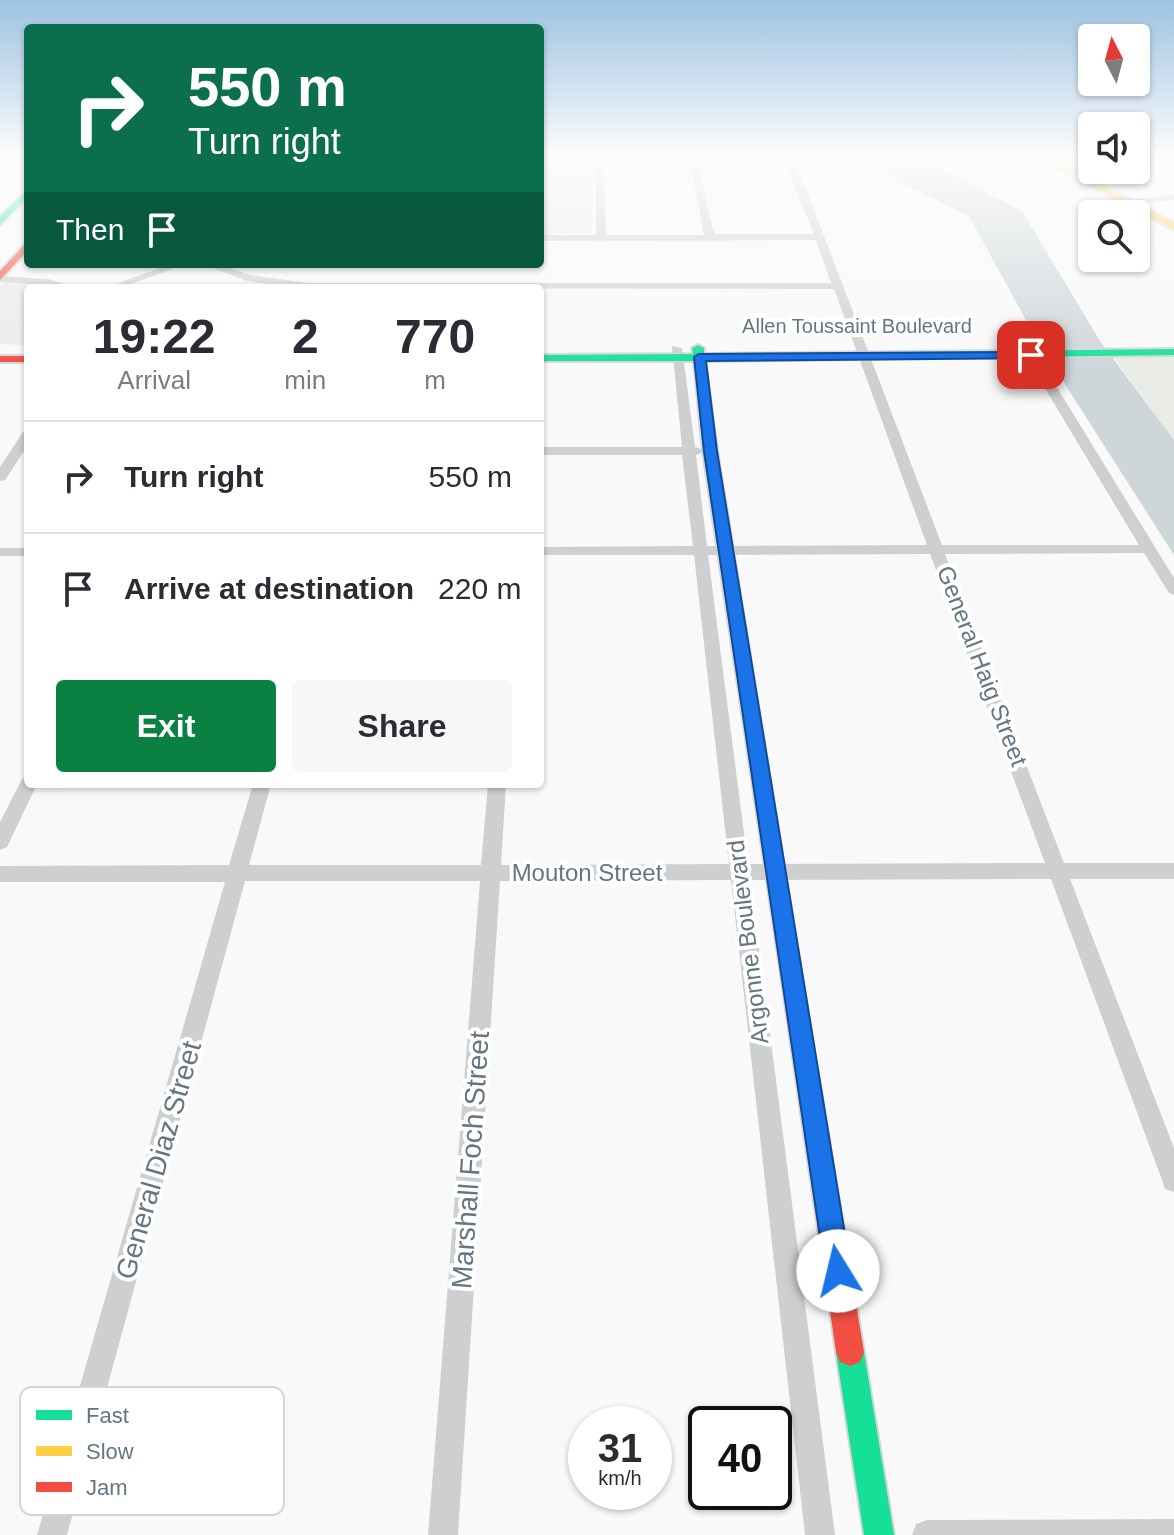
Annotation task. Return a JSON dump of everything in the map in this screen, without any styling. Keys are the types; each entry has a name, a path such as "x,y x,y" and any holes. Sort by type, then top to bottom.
{"street":[{"path":"601,227 601,238"},
{"path":"708,227 710,238"},
{"name":"General Haig Street","path":"815,227 1174,1180"},
{"path":"544,238 819,237"},
{"path":"0,238 24,238"},
{"path":"0,278 24,249"},
{"path":"122,284 169,268"},
{"path":"219,268 247,278 294,284"},
{"path":"0,278 57,284"},
{"path":"544,286 837,286"},
{"path":"0,349 24,348"},
{"name":"Allen Toussaint Boulevard","path":"544,349 677,353 1033,353 1174,349"},
{"name":"Allen Toussaint Boulevard","path":"544,358 677,353"},
{"name":"Argonne Boulevard","path":"677,353 820,1535"},
{"name":"Argonne Boulevard","path":"699,353 710,451 879,1535"},
{"path":"1033,353 1174,590"},
{"path":"0,359 24,359"},
{"path":"544,451 710,451"},
{"path":"0,452 22,452"},
{"path":"0,477 22,452"},
{"path":"544,551 1149,549"},
{"path":"0,552 24,552"},
{"path":"0,842 26,788"},
{"name":"General Diaz Street","path":"94,1387 261,788"},
{"name":"Marshall Foch Street","path":"443,1535 497,788"},
{"name":"Mouton Street","path":"0,874 1174,871"},
{"name":"General Diaz Street","path":"52,1535 58,1515"},
{"path":"927,1535 1174,1534"}],"shaded area":[{"path":"544,227 592,227 592,233 544,235"},
{"path":"975,227 1031,227 1100,341 1174,440 1174,555 1038,342"},
{"path":"0,285 24,285 24,345 0,344"},
{"path":"1174,352 1174,440 1115,359 1144,353"}],"traffic: fast":[{"path":"698,348 710,451 788,954"},
{"path":"544,358 934,357 1174,352"},
{"path":"850,1352 879,1535"}],"traffic: jam":[{"path":"0,277 24,249"},
{"path":"0,359 24,359"},
{"path":"788,954 850,1352"}],"route":[{"path":"838,1271 710,451 699,357 1031,355"}]}
